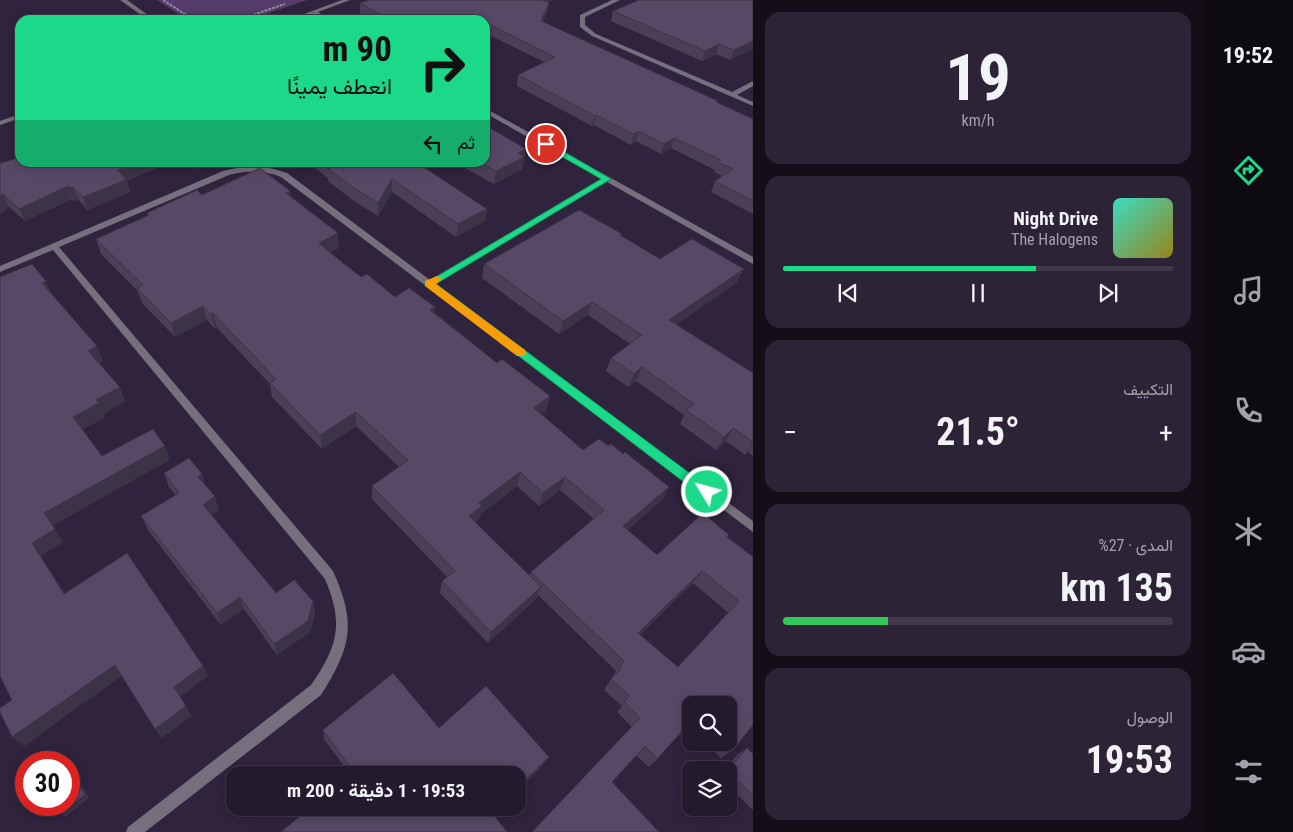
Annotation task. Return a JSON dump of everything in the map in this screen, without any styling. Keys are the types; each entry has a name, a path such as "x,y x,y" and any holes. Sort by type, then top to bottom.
{"street":[{"path":"122,0 144,15"},
{"path":"305,15 347,0"},
{"path":"617,0 587,12 582,16 582,26 594,35 753,104"},
{"path":"313,12 318,15"},
{"path":"732,95 753,83"},
{"path":"490,113 753,261"},
{"path":"0,123 15,118"},
{"path":"0,269 226,173 263,168 284,175 753,527"},
{"path":"429,284 607,179"},
{"path":"54,246 328,574 339,595 344,618 341,643 332,667 316,690 133,832"}],"path":[{"path":"163,0 186,15"},
{"path":"253,15 289,3"}],"shaded area":[{"path":"157,0 307,0 263,15 180,15"}],"building":[{"path":"369,0 542,0 549,3 541,21 718,101 716,102 753,119 753,201 715,181 733,169 718,162 721,160 674,138 664,144 639,131 634,134 595,116 518,75 555,57 490,24 490,15 382,15 360,3"},
{"path":"639,0 753,0 753,41 734,50 719,44 705,51 613,11"},
{"path":"490,128 526,149 518,153 524,157 496,171 488,167 490,167"},
{"path":"15,159 15,167 125,167 118,170 126,180 83,197 73,187 69,188 68,186 19,209 3,194 0,197 0,163"},
{"path":"330,167 424,167 487,209 458,224 392,179 378,203 328,169 331,168"},
{"path":"260,168 290,191 286,193 338,233 319,243 343,263 361,277 367,274 395,297 409,288 435,307 430,310 497,363 502,359 550,396 534,408 583,450 599,439 608,446 611,444 623,454 625,452 669,487 623,526 657,555 703,513 729,535 727,537 753,557 753,725 737,745 737,696 682,696 682,731 657,759 645,746 612,782 659,832 532,832 640,718 624,702 630,696 611,679 621,669 619,668 624,661 531,572 604,510 565,477 543,493 520,472 479,503 482,506 469,516 541,587 491,632 442,581 455,571 372,486 408,460 356,412 320,435 270,383 276,379 213,313 211,314 203,306 171,323 137,288 143,285 96,239 149,215 147,213 197,190 202,195","holes":["702,571 739,601 678,667 638,633"]},
{"path":"579,210 622,234 620,235 660,259 692,239 744,269 669,320 753,373 753,442 733,428 724,437 686,410 694,404 642,367 634,374 611,358 642,335 592,302 563,321 484,264"},
{"path":"32,264 46,281 42,283 97,346 88,351 120,387 96,400 99,403 73,417 102,456 153,429 165,446 44,513 55,529 32,543 64,594 127,553 203,666 174,687 186,706 155,729 115,665 12,737 0,712 0,708 12,700 0,676 0,277"},
{"path":"189,458 202,474 198,477 215,496 203,505 276,593 294,580 313,601 308,621 274,644 240,597 217,613 141,516 179,493 164,473"},
{"path":"393,673 439,728 486,686 549,757 526,779 526,766 349,766 323,730"},
{"path":"747,748 753,754 753,795 737,780 736,761"},
{"path":"80,785 85,795 80,799"},
{"path":"300,816 494,816 507,832 281,832"}],"slow traffic":[{"path":"437,279 429,284 521,353"}],"route":[{"path":"546,144 607,179 429,284 707,492"}]}
